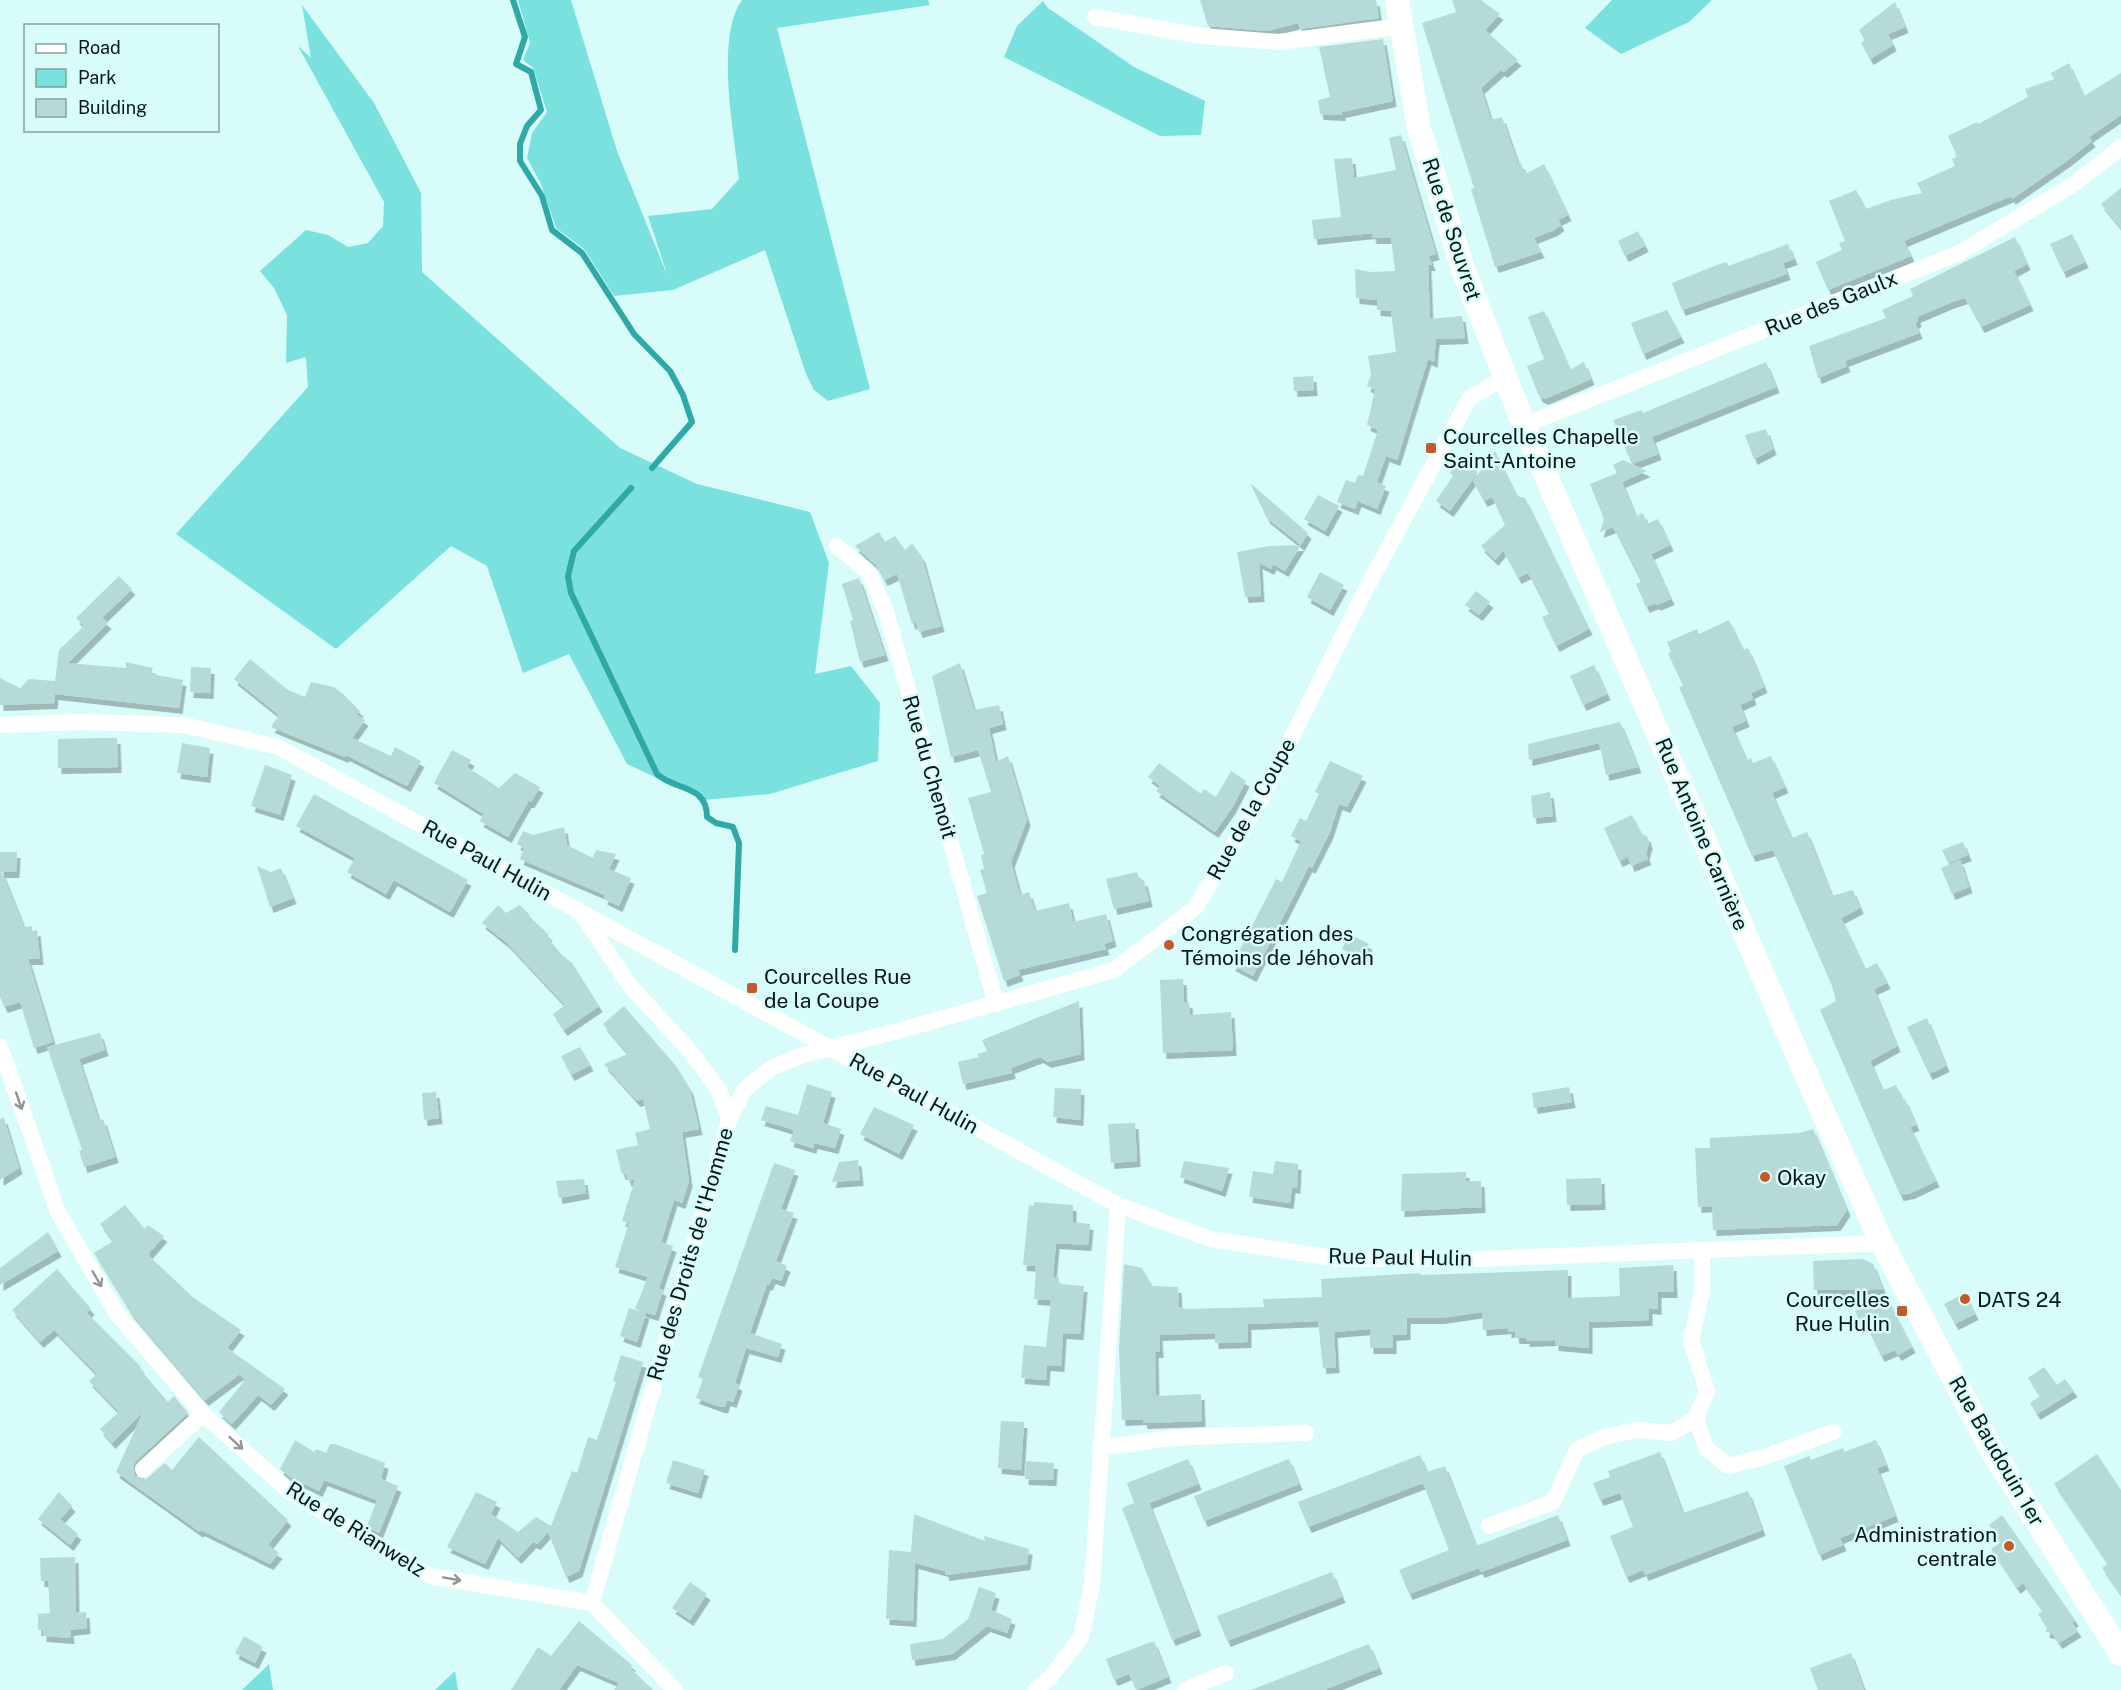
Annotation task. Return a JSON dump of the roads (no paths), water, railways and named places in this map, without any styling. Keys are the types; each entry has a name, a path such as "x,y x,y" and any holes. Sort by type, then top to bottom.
{"main road":[{"name":"Rue de Souvret","path":"1397,0 1419,129 1464,272 1524,425"},
{"name":"Rue Antoine Carnière","path":"1524,425 1882,1243"},
{"name":"Rue Baudouin 1er","path":"1882,1243 1991,1449 2121,1654"}],"street":[{"path":"1095,17 1202,36 1279,42 1401,26"},
{"name":"Rue des Gaulx","path":"1524,425 1959,253 2074,184 2121,147"},
{"name":"Rue de la Coupe","path":"729,1120 744,1090 771,1068 803,1055 833,1049 1114,970 1196,907 1262,797 1366,590 1469,399 1505,377"},
{"name":"Rue du Chenoit","path":"837,546 869,573 886,611 996,1004"},
{"name":"Rue Paul Hulin","path":"0,725 82,722 184,725 278,747 1118,1205 1210,1239 1340,1259 1480,1259 1702,1252 1882,1243"},
{"name":"Rue des Droits de l'Homme","path":"580,910 631,987 690,1051 719,1090 729,1120 592,1603"},
{"name":"Rue de Rianwelz","path":"0,1046 58,1212 117,1314 203,1414 290,1492 430,1576 592,1603"},
{"path":"1035,1690 1052,1685 1081,1637 1092,1585 1118,1205"},
{"path":"1489,1526 1553,1502 1578,1450 1604,1437 1637,1430 1672,1433 1696,1418 1707,1391 1691,1341 1702,1291 1702,1252"},
{"path":"143,1469 203,1414"},
{"path":"1696,1418 1706,1448 1728,1466 1764,1457 1833,1432"},
{"path":"1100,1446 1121,1447 1160,1439 1201,1436 1306,1434"},
{"path":"592,1603 675,1690"},
{"path":"1185,1690 1226,1674"}],"waterway":[{"path":"513,0 525,37 516,64 531,72 541,110 527,126 520,144 520,161 542,196 552,230 582,253 634,334 670,371 683,395 692,422 652,468"},
{"path":"631,488 574,551 568,576 571,593 657,774 696,793 706,806 707,817 716,823 733,827 739,843 735,950"}],"place":[{"name":"Courcelles Chapelle Saint-Antoine","path":"1431,448"},
{"name":"Congrégation des Témoins de Jéhovah","path":"1169,945"},
{"name":"Courcelles Rue de la Coupe","path":"752,988"},
{"name":"Okay","path":"1765,1177"},
{"name":"DATS 24","path":"1965,1299"},
{"name":"Courcelles Rue Hulin","path":"1902,1311"},
{"name":"Administration centrale","path":"2009,1546"}]}
